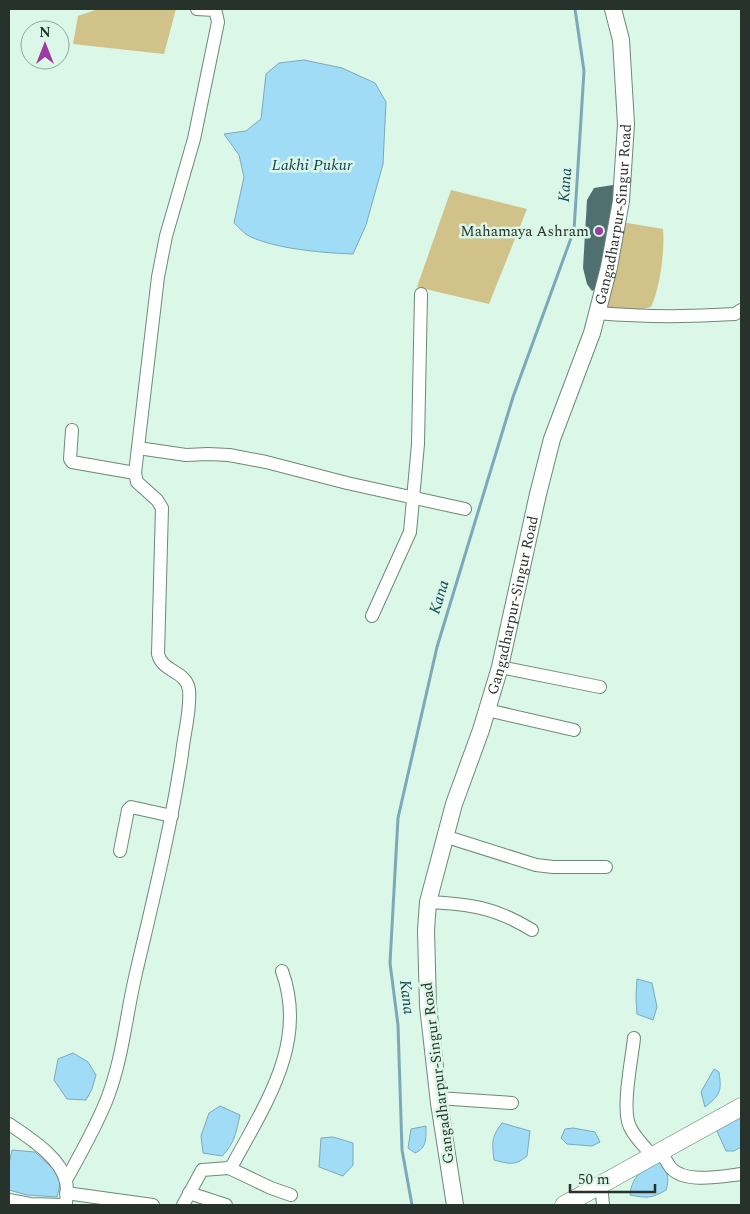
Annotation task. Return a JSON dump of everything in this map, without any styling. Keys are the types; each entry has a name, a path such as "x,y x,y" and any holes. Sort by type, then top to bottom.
{"main road":[{"path":"564,1205 741,1106"}],"street":[{"path":"66,1196 107,1098 120,1061 136,975 172,816 186,718 188,688 183,677 165,666 159,658 162,508 157,500 137,482 135,473 158,277 166,236 194,140 218,22 214,10 196,9"},
{"name":"Gangadharpur-Singur Road","path":"455,1205 438,1098 426,986 428,902 444,836 500,667 552,439 592,333 609,267 621,201 626,124 621,40 613,9"},
{"path":"372,616 407,541 411,523 418,444 420,294"},
{"path":"597,313 636,317 735,314 741,310"},
{"path":"72,430 70,459 72,462 135,473"},
{"path":"138,448 186,455 229,455 465,509"},
{"path":"500,667 600,687"},
{"path":"487,710 574,730"},
{"path":"120,851 128,810 131,807 172,816"},
{"path":"444,836 536,864 553,867 606,867"},
{"path":"428,902 479,906 515,919 532,930"},
{"path":"183,1205 202,1170 228,1168 234,1164 276,1080 286,1051 290,1016 287,985 282,971"},
{"path":"634,1038 628,1089 628,1121 633,1132 672,1168 683,1175 715,1177 741,1174"},
{"path":"438,1098 512,1103"},
{"path":"9,1124 39,1145 63,1172 66,1196"},
{"path":"228,1168 290,1195"},
{"path":"601,1184 603,1205"},
{"path":"189,1193 226,1205"},
{"path":"9,1200 30,1204 66,1196 153,1205"}],"shaded area":[{"path":"98,9 176,9 164,54 73,44 78,16"},
{"path":"451,190 527,209 489,304 417,287"},
{"path":"621,222 663,229 659,279 651,307 624,313 602,309"}],"water":[{"name":"Lakhi Pukur","path":"304,60 342,68 375,83 386,102 383,164 366,225 353,254 314,251 272,244 249,236 234,223 244,177 239,155 224,134 246,131 261,119 266,74 279,63"},
{"path":"637,979 652,983 657,1007 653,1020 637,1014"},
{"path":"73,1053 88,1062 96,1075 86,1100 67,1099 54,1080 58,1059"},
{"path":"714,1069 719,1072 720,1089 717,1096 705,1107 701,1092"},
{"path":"220,1106 240,1115 232,1142 222,1156 203,1153 201,1136 209,1113"},
{"path":"741,1113 741,1147 734,1151 726,1151 717,1131 729,1116"},
{"path":"502,1123 530,1131 527,1156 515,1163 494,1160 493,1140"},
{"path":"426,1126 424,1145 415,1153 408,1148 411,1129"},
{"path":"573,1128 595,1132 600,1142 592,1146 567,1144 561,1138 565,1129"},
{"path":"333,1137 353,1143 353,1165 343,1176 319,1167 321,1138"},
{"path":"12,1150 35,1152 62,1177 57,1197 27,1195 9,1190 9,1164"},
{"path":"659,1159 667,1174 666,1190 648,1197 630,1195 633,1182 639,1174"}],"building":[{"name":"Mahamaya Ashram","path":"613,185 618,189 599,287 592,291 587,284 583,268 587,200 594,188"}],"waterway":[{"name":"Kana","path":"412,1205 402,1150 398,1025 390,963 398,818 437,647 513,397 574,230 584,71 575,9"}],"place":[{"name":"Mahamaya Ashram","path":"599,231"}]}
